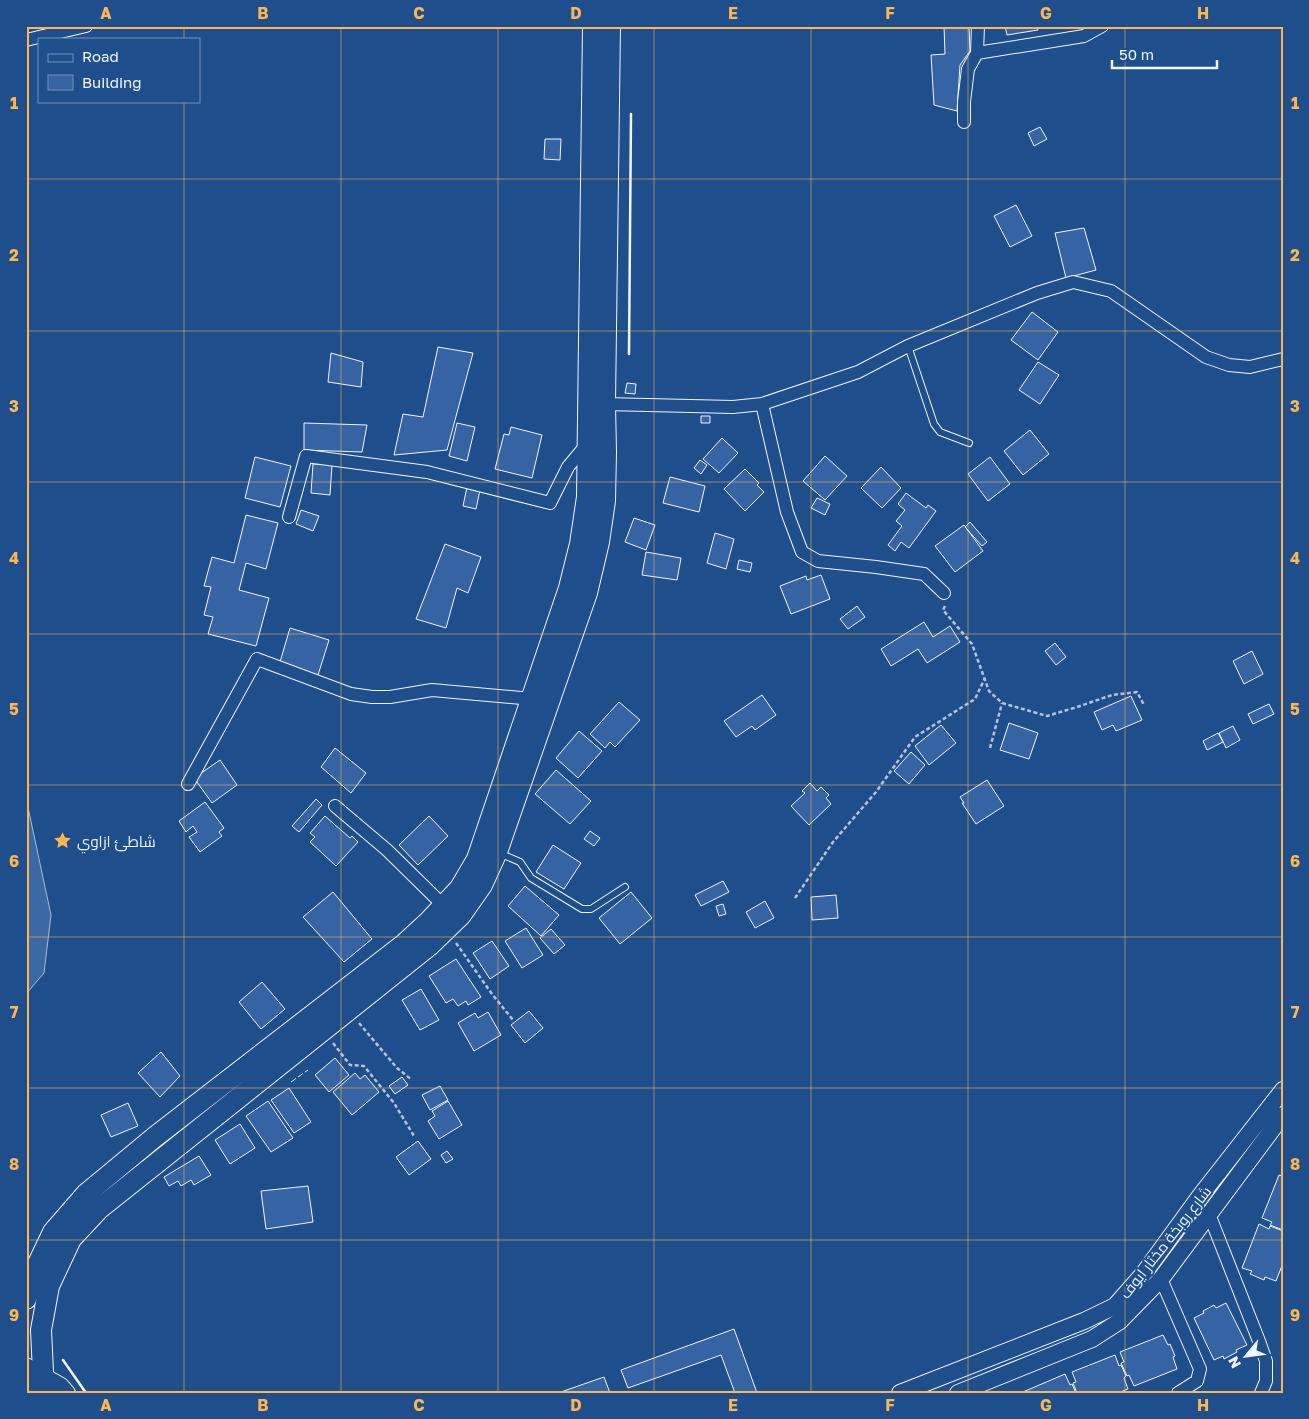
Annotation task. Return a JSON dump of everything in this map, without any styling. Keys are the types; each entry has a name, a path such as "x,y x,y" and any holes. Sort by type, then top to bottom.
{"main road":[{"path":"26,1299 33,1274 54,1232 86,1194 156,1136 403,945 460,888 477,859 569,588 580,544 587,498 593,26"},
{"path":"36,1382 41,1330 49,1286 71,1239 99,1209 429,946 461,915 482,885 497,852 587,593 599,542 605,501 610,26"}],"street":[{"path":"26,40 40,31 86,26"},
{"path":"964,122 964,102 968,69 978,53 978,26"},
{"path":"978,53 1084,36 1090,30 1102,26"},
{"path":"605,404 733,407 762,404 858,372 908,346 1037,293 1073,282 1111,291 1206,357 1214,360 1229,365 1250,367 1283,359"},
{"path":"762,404 787,512 802,552 818,561 924,574 944,593"},
{"path":"289,517 306,456 427,472 550,503 568,467 587,444"},
{"path":"188,784 256,659 350,694 390,697 432,690 532,699"},
{"path":"335,806 387,850 444,906"},
{"name":"شارع روبخة مختار ايوف","path":"900,1393 1084,1321 1114,1306 1144,1273 1200,1196 1283,1090"},
{"name":"شارع روبخة مختار ايوف","path":"958,1393 1092,1339 1120,1321 1161,1279 1283,1115"},
{"path":"1209,1214 1266,1361 1266,1381 1261,1393"},
{"path":"1161,1279 1200,1369 1197,1381 1178,1393"},
{"path":"36,1382 61,1386 67,1393"}],"lane":[{"path":"908,346 934,424 940,432 968,443"},
{"path":"497,852 520,862 531,878 582,909 591,909 625,887"}],"path":[{"path":"944,593 949,597 943,610 972,644 989,691 1002,703 1047,716 1112,695 1137,692 1144,705"},
{"path":"795,898 833,842 876,792 915,737 975,699 985,678"},
{"path":"990,748 1002,703"},
{"path":"446,930 492,994 514,1020"},
{"path":"348,1010 398,1068 412,1080"},
{"path":"323,1030 350,1065 364,1066 394,1103 414,1136"}],"water":[{"path":"26,798 51,915 44,973 26,994"}],"building":[{"path":"944,26 969,26 970,51 960,65 957,111 934,105 931,55 945,54"},
{"path":"1005,26 1037,26 1038,30 1007,35"},
{"path":"1040,127 1047,139 1034,146 1028,133"},
{"path":"545,139 561,139 560,160 544,159"},
{"path":"1016,205 1032,236 1010,247 994,216"},
{"path":"1084,228 1096,270 1066,278 1055,233"},
{"path":"1032,312 1058,332 1038,360 1011,340"},
{"path":"438,347 473,353 447,450 394,455 403,414 423,417"},
{"path":"331,353 363,362 361,387 328,382"},
{"path":"1038,362 1059,375 1040,404 1019,390"},
{"path":"627,383 636,384 635,394 625,393"},
{"path":"701,416 710,416 710,423 701,423"},
{"path":"304,423 367,425 362,452 304,450"},
{"path":"457,423 475,427 467,461 449,456"},
{"path":"511,427 542,435 532,478 495,469 504,434 509,435"},
{"path":"1030,430 1049,454 1023,475 1004,451"},
{"path":"722,438 738,453 719,473 703,459"},
{"path":"825,456 847,476 825,500 803,481"},
{"path":"255,457 291,466 280,507 245,498"},
{"path":"990,457 1010,484 988,501 968,474"},
{"path":"700,460 707,465 701,474 694,468"},
{"path":"313,464 332,465 330,495 311,493"},
{"path":"881,467 901,488 882,508 861,488"},
{"path":"745,469 759,483 757,485 764,492 745,511 724,489"},
{"path":"670,477 705,486 699,512 663,503"},
{"path":"467,487 480,490 476,509 463,506"},
{"path":"906,493 926,508 928,505 936,511 909,548 901,542 895,551 888,545 902,526 896,521 905,510 898,504"},
{"path":"817,498 830,504 825,515 811,508"},
{"path":"301,510 319,516 313,531 296,524"},
{"path":"246,515 278,523 266,569 246,563 239,590 269,598 256,646 208,634 213,617 204,615 211,587 204,586 212,557 234,563"},
{"path":"634,518 655,525 646,550 625,542"},
{"path":"970,522 987,542 982,546 965,527"},
{"path":"964,525 983,551 955,572 935,546"},
{"path":"715,533 734,539 726,569 707,563"},
{"path":"445,544 481,557 468,593 457,588 446,628 416,619"},
{"path":"646,552 681,558 677,580 642,575"},
{"path":"739,560 752,563 750,572 737,569"},
{"path":"821,575 830,599 791,614 780,586 806,576 807,580"},
{"path":"857,606 865,617 848,629 840,619"},
{"path":"924,622 933,637 950,626 960,642 927,663 918,649 891,666 881,649"},
{"path":"290,628 329,640 318,675 280,662"},
{"path":"1055,643 1066,657 1056,665 1045,651"},
{"path":"1252,651 1263,674 1244,684 1233,661"},
{"path":"762,695 776,715 755,730 752,726 736,737 724,721"},
{"path":"1131,696 1142,720 1116,731 1113,725 1102,730 1094,712"},
{"path":"619,702 640,720 615,747 610,742 605,748 590,734"},
{"path":"1269,704 1274,714 1253,724 1248,714"},
{"path":"1009,723 1038,733 1029,759 1000,750"},
{"path":"941,725 956,743 929,765 915,746"},
{"path":"1233,726 1240,740 1226,748 1219,733"},
{"path":"579,731 602,751 578,778 556,758"},
{"path":"1218,733 1223,742 1207,750 1203,741"},
{"path":"335,748 366,773 351,793 321,767"},
{"path":"911,752 925,765 909,784 894,771"},
{"path":"220,760 237,785 212,803 194,778"},
{"path":"556,770 591,801 570,824 535,794"},
{"path":"987,780 1004,806 976,824 960,797"},
{"path":"810,783 817,791 821,787 829,795 826,798 831,804 809,825 791,806 805,793 802,791"},
{"path":"316,799 322,805 299,832 292,826"},
{"path":"205,802 224,828 219,832 222,836 200,852 189,837 197,832 193,826 186,832 179,821"},
{"path":"325,816 350,838 352,836 358,842 336,866 310,842 315,837 310,833"},
{"path":"429,816 448,836 418,865 399,845"},
{"path":"590,831 600,838 594,846 584,839"},
{"path":"553,845 581,863 564,889 536,872"},
{"path":"723,881 729,892 701,906 695,895"},
{"path":"525,886 559,915 541,936 508,906"},
{"path":"333,892 372,939 344,962 303,917"},
{"path":"631,892 652,918 620,944 599,918"},
{"path":"836,895 838,918 812,920 811,897"},
{"path":"765,901 774,918 755,928 746,912"},
{"path":"723,904 726,914 719,916 716,906"},
{"path":"526,928 543,955 522,968 505,941"},
{"path":"551,929 565,945 554,954 540,938"},
{"path":"492,941 509,966 490,979 473,953"},
{"path":"456,959 481,997 468,1005 466,1001 458,1006 453,999 446,1003 429,976"},
{"path":"262,982 285,1009 261,1029 239,1002"},
{"path":"421,989 439,1020 420,1030 402,1000"},
{"path":"529,1011 543,1028 525,1043 511,1025"},
{"path":"488,1012 501,1035 474,1051 458,1023 475,1013 478,1018"},
{"path":"161,1052 180,1076 160,1097 138,1073"},
{"path":"335,1058 349,1075 329,1092 315,1075"},
{"path":"355,1073 360,1079 365,1075 379,1092 352,1115 333,1092"},
{"path":"402,1077 408,1085 395,1094 389,1086"},
{"path":"440,1086 448,1100 430,1110 422,1095"},
{"path":"289,1088 311,1122 294,1133 271,1100"},
{"path":"268,1101 293,1138 271,1152 246,1116"},
{"path":"448,1101 462,1125 439,1139 428,1121 435,1116 432,1111"},
{"path":"128,1103 138,1126 111,1137 101,1115"},
{"path":"240,1124 255,1148 230,1164 215,1140"},
{"path":"418,1141 431,1159 409,1175 396,1157"},
{"path":"447,1151 453,1159 446,1163 441,1155"},
{"path":"199,1156 211,1175 194,1185 191,1180 181,1186 178,1181 169,1186 164,1177"},
{"path":"1279,1175 1283,1176 1283,1230 1270,1225 1272,1222 1262,1218"},
{"path":"308,1186 313,1222 266,1229 261,1191"},
{"path":"1259,1224 1269,1229 1270,1226 1283,1231 1283,1263 1276,1281 1265,1277 1264,1280 1250,1274 1252,1271 1242,1268"},
{"path":"1226,1303 1247,1345 1224,1359 1223,1356 1214,1360 1194,1318 1214,1305 1216,1308"},
{"path":"734,1329 757,1393 735,1393 721,1355 628,1388 621,1370"},
{"path":"1163,1335 1168,1345 1170,1344 1175,1356 1173,1357 1177,1369 1134,1386 1121,1363 1124,1362 1120,1352"},
{"path":"1115,1355 1119,1366 1121,1365 1126,1376 1124,1378 1128,1389 1118,1393 1077,1393 1073,1383 1076,1382 1072,1372"},
{"path":"1065,1374 1076,1393 1023,1393 1023,1392"},
{"path":"604,1377 610,1393 558,1393"}],"fence":[{"path":"291,1082 308,1070"}],"wall":[{"path":"629,354 631,114"},
{"path":"63,1360 86,1393"}],"place":[{"name":"شاطئ ازاوي","path":"63,841"}]}
